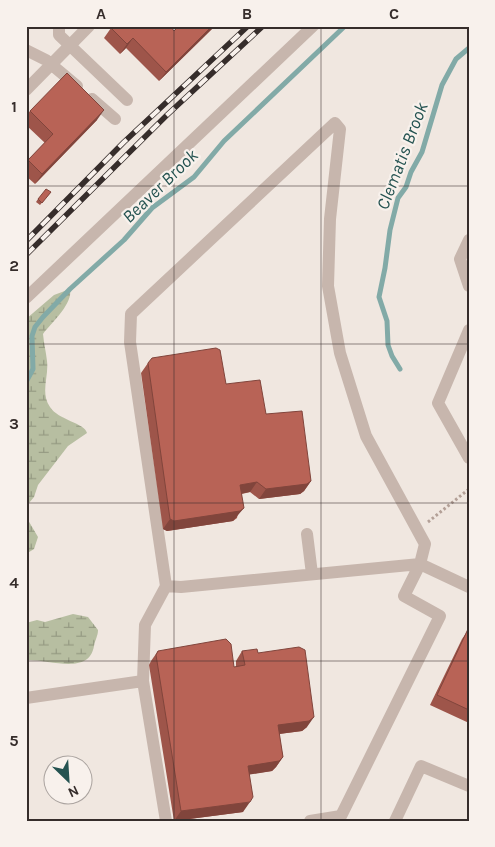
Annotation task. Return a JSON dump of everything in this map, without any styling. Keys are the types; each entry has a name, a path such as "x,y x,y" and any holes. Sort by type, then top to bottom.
{"street":[{"path":"59,26 59,35 127,100"},
{"path":"26,90 89,26"},
{"path":"26,298 313,26"},
{"path":"26,50 52,64 115,119"},
{"path":"166,821 143,681 145,625 166,586 130,342 131,314 335,123 340,129 330,219 328,286 340,352 366,436 425,544 420,564 404,596 440,616 341,816 310,821"},
{"path":"469,240 460,259 469,286"},
{"path":"469,330 438,402 469,458"},
{"path":"307,534 312,574"},
{"path":"166,586 181,587 420,564 469,587"},
{"path":"26,698 143,681"},
{"path":"395,821 421,766 469,786"}],"path":[{"path":"418,531 469,489"}],"green space":[{"path":"70,289 70,295 65,307 43,334 47,358 46,396 50,407 54,411 81,427 87,433 68,446 38,485 34,497 29,503 28,520 38,537 34,549 26,554 26,319 54,295"},
{"path":"73,614 88,617 98,630 91,655 85,661 67,664 26,660 26,623 37,620 45,622"}],"building":[{"path":"114,26 170,26 174,31 179,26 212,26 166,72 133,38 127,44 111,28"},
{"path":"67,73 104,110 42,174 28,160 53,134 30,111"},
{"path":"46,189 51,192 42,203 38,199"},
{"path":"216,348 220,350 226,384 260,380 266,414 302,411 311,481 307,484 266,489 257,482 240,485 244,508 240,511 174,521 170,519 148,363 152,358"},
{"path":"469,629 469,710 437,695"},
{"path":"226,639 231,644 234,667 245,665 242,651 257,649 258,653 299,647 305,650 314,717 309,721 278,725 283,757 279,761 248,766 253,797 250,802 181,811 156,655 158,651"}],"waterway":[{"name":"Beaver Brook","path":"26,382 33,369 32,336 35,327 43,317 70,289 124,240 152,208 194,177 224,141 345,26"},
{"name":"Clematis Brook","path":"400,369 388,345 387,321 379,297 390,230 398,198 406,187 411,172 422,152 442,85 456,59 469,48"}],"railway":[{"path":"26,241 124,142 248,26"},
{"path":"26,255 167,115 263,26"}]}
